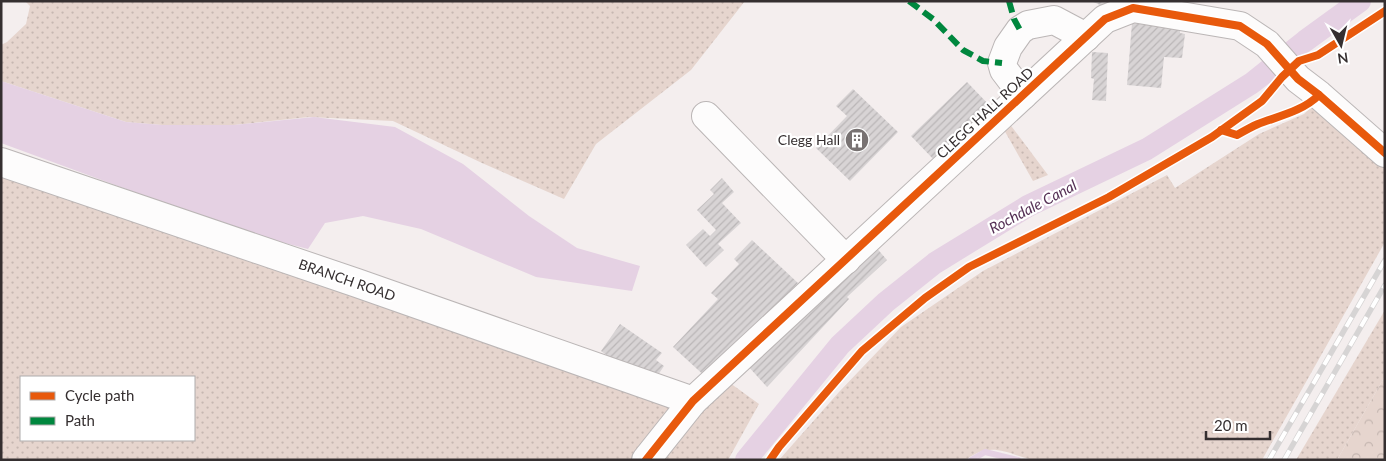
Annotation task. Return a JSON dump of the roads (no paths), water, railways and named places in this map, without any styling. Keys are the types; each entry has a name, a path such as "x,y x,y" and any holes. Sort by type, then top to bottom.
{"street":[{"name":"CLEGG HALL ROAD","path":"646,460 692,401 1105,19 1133,8 1200,10 1240,26 1267,44 1298,79 1385,153"},
{"path":"1023,95 1004,70 1002,63 1008,47 1020,30 1028,25 1054,20 1086,37"},
{"path":"706,116 846,260"},
{"name":"BRANCH ROAD","path":"1,162 348,280 692,401"}],"waterway":[{"name":"Rochdale Canal","path":"746,460 840,345 886,302 935,263 1028,206 1147,149 1252,83 1360,1"},
{"path":"971,460 985,452 1018,460"}],"railway":[{"path":"1269,460 1385,260"},
{"path":"1284,460 1385,285"}],"place":[{"name":"Clegg Hall","path":"857,140"}]}
